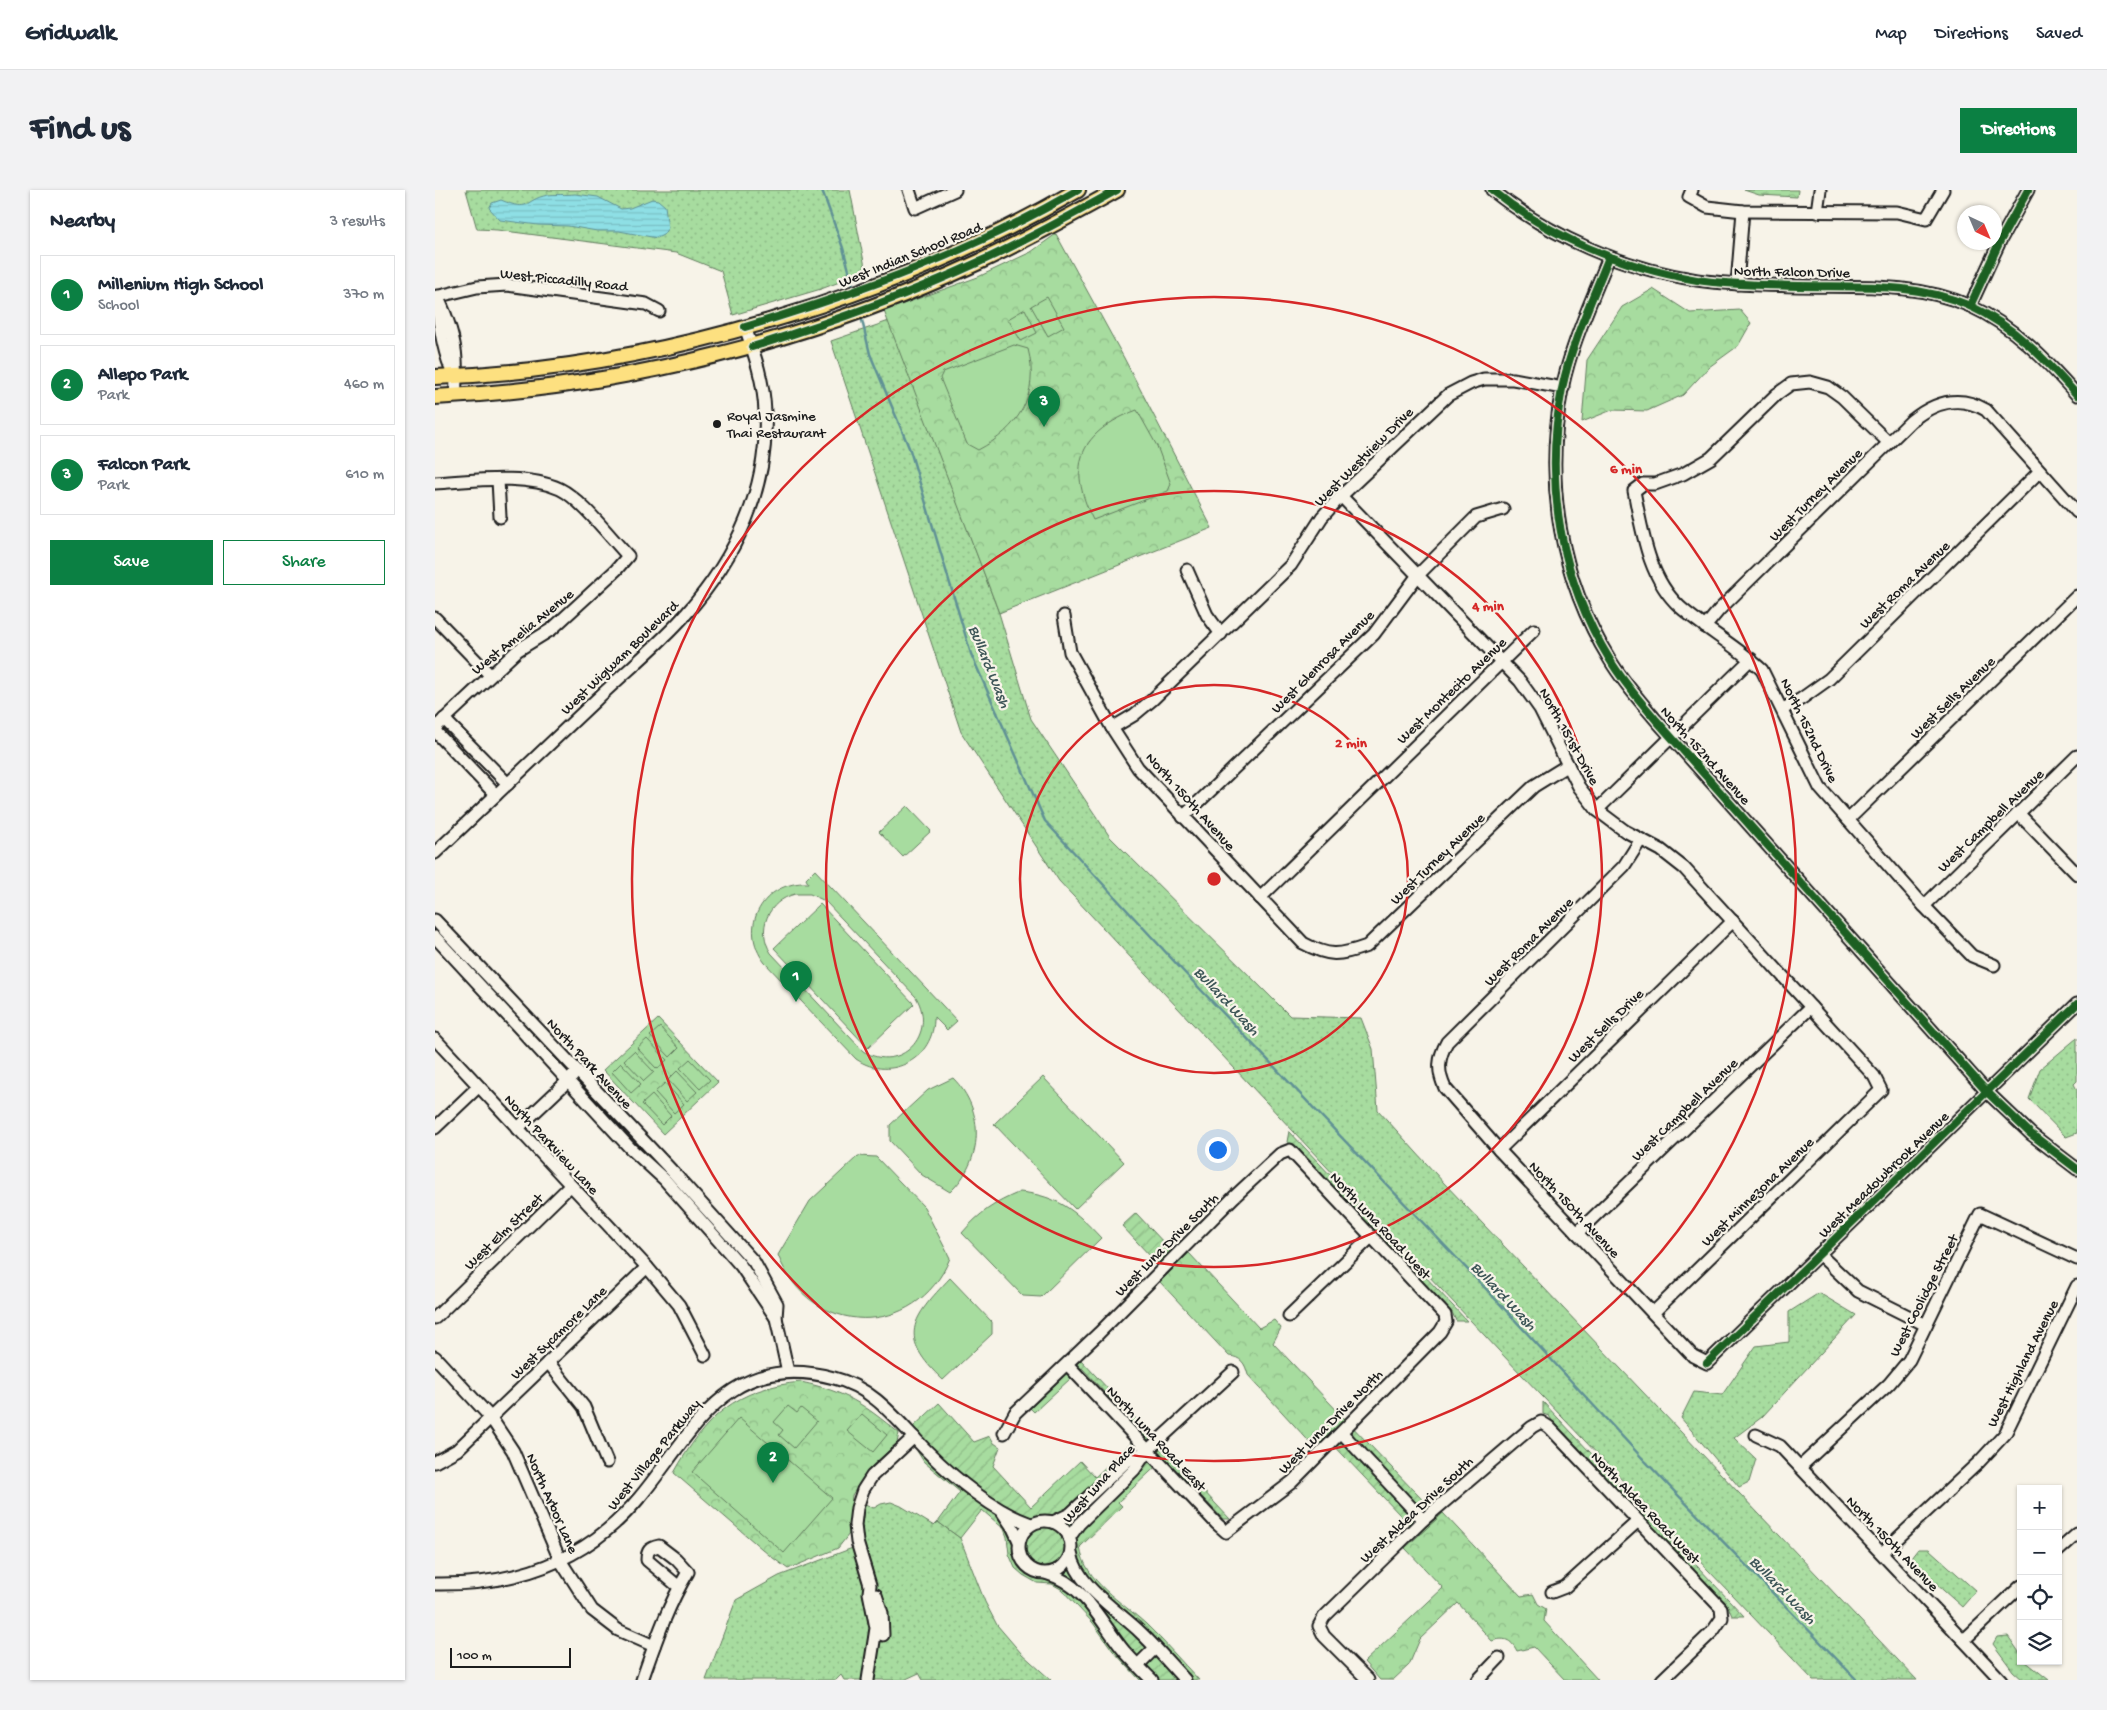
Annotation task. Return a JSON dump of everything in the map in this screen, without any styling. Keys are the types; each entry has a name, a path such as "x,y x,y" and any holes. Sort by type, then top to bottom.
{"main road":[{"name":"West Indian School Road","path":"435,377 520,370 601,359 745,328 881,283 989,236 1078,190"},
{"path":"435,397 535,388 627,374 752,347 878,304 979,263 1058,223 1117,190"}],"street":[{"path":"909,190 915,208 955,190"},
{"name":"North Falcon Drive","path":"1492,190 1520,211 1550,229 1609,257 1670,274 1737,284 1895,288 1927,292 1970,306 1996,320 2033,348 2077,395"},
{"path":"1817,212 1820,190"},
{"path":"1691,193 1707,207 1743,211 1897,212 1926,218 1943,190"},
{"path":"1970,306 2000,241 2028,190"},
{"path":"1737,284 1743,211"},
{"name":"North 152nd Avenue","path":"1609,257 1582,325 1563,388 1555,434 1554,463 1558,519 1569,568 1594,632 1610,661 1639,700 1987,1092 2031,1134 2077,1169"},
{"name":"West Piccadilly Road","path":"436,294 477,287 507,285 640,302 652,306 659,312"},
{"path":"436,294 446,313 448,363 454,376 456,396"},
{"name":"West Wigwam Boulevard","path":"435,853 673,629 709,585 730,553 752,504 764,449 765,411 761,377 745,328"},
{"name":"West Westview Drive","path":"1112,728 1143,709 1291,565 1321,517 1439,403 1459,388 1484,379 1503,378 1563,388"},
{"name":"North 152nd Drive","path":"1889,442 1842,397 1828,387 1810,382 1791,384 1777,394 1711,458 1683,474 1655,484 1643,484 1634,491 1643,536 1651,562 1662,584 1678,606 1751,658 1762,670 1783,709 1820,788 1924,906 1972,956 1994,966"},
{"name":"West Turney Avenue","path":"1705,627 1719,610 1889,442 1926,408 1937,404 1957,402 1975,404 1986,410 2040,471"},
{"path":"2040,471 2077,512"},
{"name":"West Roma Avenue","path":"1783,709 1801,699 1829,678 2040,471"},
{"path":"435,483 498,480 500,517"},
{"name":"West Amelia Avenue","path":"435,729 518,650 552,629 616,570 628,556 578,503 561,490 539,482 498,480"},
{"name":"North 151st Drive","path":"1341,496 1520,681 1540,709 1579,786 1597,810 1641,841 1661,850 1684,868 1874,1076 1881,1090"},
{"name":"West Glenrosa Avenue","path":"1183,817 1373,634 1418,575 1476,517 1503,509"},
{"path":"1187,570 1207,615 1221,634"},
{"name":"West Sells Avenue","path":"1848,820 2077,596"},
{"name":"North 150th Avenue","path":"1064,616 1070,652 1112,728 1138,768 1303,943 1320,952"},
{"path":"435,618 490,675"},
{"name":"West Montecito Avenue","path":"1260,898 1534,630"},
{"path":"1597,810 1751,658"},
{"path":"444,719 508,784"},
{"path":"435,729 496,795"},
{"name":"West Campbell Avenue","path":"1924,906 2077,756"},
{"name":"West Turney Avenue","path":"1320,952 1344,954 1367,946 1534,786 1568,765"},
{"path":"2018,813 2077,874"},
{"name":"West Roma Avenue","path":"1439,1063 1441,1052 1451,1038 1624,866 1641,841"},
{"name":"North Park Avenue","path":"435,920 723,1227 760,1271 777,1304 776,1318 788,1372"},
{"name":"West Sells Drive","path":"1499,1150 1733,921"},
{"name":"North Park Avenue","path":"435,937 630,1148 665,1180 741,1266 776,1318"},
{"name":"West Meadowbrook Avenue","path":"1707,1363 2077,1004"},
{"name":"West Campbell Avenue","path":"1577,1233 1811,1007"},
{"name":"North Parkview Lane","path":"435,1039 647,1268 679,1306 705,1355"},
{"name":"North 150th Avenue","path":"1439,1063 1440,1079 1445,1088 1499,1150 1693,1356 1707,1363"},
{"path":"517,1129 578,1071"},
{"path":"435,1128 478,1087"},
{"name":"West Minnezona Avenue","path":"1653,1313 1881,1090"},
{"name":"North Luna Road West","path":"1290,1150 1445,1315 1446,1322"},
{"name":"West Luna Drive South","path":"1004,1433 1015,1413 1067,1364 1234,1197 1280,1154 1290,1150"},
{"name":"West Elm Street","path":"435,1318 570,1186"},
{"name":"West Coolidge Street","path":"1800,1467 1897,1376 1909,1360 1980,1214 2077,1259"},
{"path":"713,1235 723,1227"},
{"path":"1289,1316 1371,1237"},
{"path":"1819,1254 1859,1291 1927,1325"},
{"name":"West Sycamore Lane","path":"435,1462 457,1450 647,1268"},
{"name":"West Highland Avenue","path":"1882,1553 1979,1462 2005,1434 2077,1286"},
{"name":"West Luna Drive North","path":"1226,1532 1292,1482 1440,1332 1446,1322"},
{"name":"North Arbor Lane","path":"435,1357 491,1418 513,1451 560,1560 592,1610 618,1630 654,1646"},
{"path":"548,1362 584,1406 607,1462"},
{"name":"North Luna Road East","path":"1067,1364 1226,1532"},
{"name":"West Village Parkway","path":"435,1584 493,1582 523,1574 560,1560 597,1538 627,1512 649,1486 694,1425 711,1406 722,1397 747,1383 766,1376 788,1372 803,1372 827,1376 858,1386 878,1400 940,1463 1002,1512 1031,1524"},
{"path":"1148,1450 1233,1372"},
{"name":"West Aldea Drive South","path":"1368,1680 1324,1636 1319,1626 1324,1617 1423,1520 1525,1433 1541,1422"},
{"name":"North Aldea Road West","path":"1541,1422 1549,1427 1721,1608 1722,1618 1713,1631 1661,1680"},
{"path":"1341,1433 1423,1520"},
{"name":"North 150th Avenue","path":"1756,1435 1780,1446 2001,1680"},
{"path":"868,1680 872,1662 879,1651 883,1639 876,1594 869,1585 856,1534 855,1516 863,1490 873,1476 913,1437"},
{"name":"West Luna Place","path":"1053,1522 1070,1514 1127,1461 1148,1450"},
{"name":"West Luna Place","path":"1069,1538 1079,1524 1134,1470 1148,1450"},
{"name":"West Village Parkway","path":"1002,1512 1019,1541"},
{"path":"1552,1592 1565,1588 1638,1521"},
{"path":"1152,1680 1125,1651 1100,1616 1068,1582 1059,1576 1032,1570 1025,1565 1020,1558 1019,1541 1031,1524 1053,1522 1065,1531 1069,1538 1073,1563 1081,1576 1185,1680"},
{"path":"2062,1547 2077,1534"},
{"path":"1048,1574 1063,1567 1071,1553"},
{"path":"642,1680 679,1587"},
{"path":"1964,1640 2017,1590"},
{"path":"1138,1665 1155,1648"},
{"path":"1478,1680 1499,1658"}],"green space":[{"path":"466,190 850,190 866,272 821,289 733,315 721,271 676,253 477,229"},
{"path":"1744,190 1798,190 1797,197 1759,195"},
{"path":"1056,234 1124,358 1212,528 999,613 884,311 978,277 1031,252"},
{"path":"1653,289 1690,313 1740,310 1751,323 1738,346 1709,367 1683,395 1647,411 1612,410 1582,422 1587,360 1622,307"},
{"path":"1047,297 1064,327 1048,336 1031,306"},
{"path":"1025,309 1037,333 1021,341 1008,319"},
{"path":"889,321 999,613 1031,719 1110,837 1290,1016 1361,1018 1373,1049 1378,1110 1444,1183 1917,1680 1813,1680 1500,1352 1059,881 961,732 831,341"},
{"path":"1014,345 1028,349 1031,381 1028,396 1023,409 1015,421 992,442 978,450 967,444 940,378 943,372"},
{"path":"1137,410 1157,446 1171,484 1168,491 1093,520 1080,482 1080,466 1084,452 1091,440 1102,429"},
{"path":"907,806 931,831 903,857 879,832"},
{"path":"815,870 957,1021 947,1030 934,1017 932,1032 927,1044 919,1055 909,1062 896,1067 883,1068 869,1066 856,1059 765,963 757,949 754,921 759,909 767,898 778,890 792,884 808,883 806,879","holes":["795,894 810,894 825,901 916,997 922,1011 922,1025 919,1037 912,1047 902,1054 890,1058 877,1057 863,1051 771,953 767,944 765,926 767,917 772,909 778,903"]},
{"path":"820,904 914,1004 868,1048 774,948"},
{"path":"658,1019 718,1082 663,1134 603,1070"},
{"path":"660,1027 679,1048 670,1057 650,1036"},
{"path":"2077,1038 2077,1081 2074,1084 2077,1090 2077,1133 2066,1137 2029,1099 2040,1069"},
{"path":"647,1039 667,1060 657,1069 637,1048"},
{"path":"634,1051 654,1072 644,1081 624,1060"},
{"path":"690,1059 710,1080 700,1089 680,1068"},
{"path":"621,1063 641,1084 631,1093 612,1072"},
{"path":"677,1071 697,1092 687,1101 668,1080"},
{"path":"1043,1077 1124,1162 1075,1209 994,1124"},
{"path":"953,1078 964,1091 971,1105 975,1120 976,1136 969,1166 961,1180 950,1192 922,1175 890,1141 890,1125 928,1090"},
{"path":"665,1083 684,1104 674,1113 655,1092"},
{"path":"652,1095 671,1116 662,1125 642,1104"},
{"path":"1289,1131 1467,1321 1456,1321 1452,1312 1446,1308 1301,1154 1298,1148 1287,1142"},
{"path":"858,1156 876,1157 924,1207 950,1258 934,1285 914,1304 889,1315 863,1318 837,1314 813,1302 793,1282 778,1255 810,1201"},
{"path":"1020,1192 1045,1197 1065,1206 1101,1238 1041,1297 1023,1296 962,1233 988,1209"},
{"path":"1136,1213 1181,1261 1167,1274 1122,1226"},
{"path":"1189,1253 1259,1328 1274,1320 1281,1328 1273,1343 1345,1419 1316,1449 1248,1375 1242,1361 1229,1356 1160,1282"},
{"path":"950,1278 992,1322 992,1334 943,1380 928,1365 919,1352 915,1340 915,1328 926,1305"},
{"path":"1819,1293 1856,1315 1762,1417 1734,1438 1756,1459 1749,1482 1739,1487 1681,1418 1694,1392 1722,1395 1756,1346 1789,1342 1789,1312"},
{"path":"1081,1360 1230,1519 1223,1519 1165,1458 1118,1502 1122,1506 1080,1547 1083,1559 1096,1581 1146,1624 1199,1680 1140,1680 1113,1651 1093,1623 1061,1589 1052,1584 1037,1583 1015,1568 1009,1554 1004,1529 982,1510 960,1538 938,1522 960,1492 924,1462 917,1451 926,1442 912,1428 939,1403 974,1442 990,1436 994,1443 1000,1447 993,1466 1031,1507 1080,1461 1095,1477 1142,1433 1082,1368 1034,1412 1030,1408"},
{"path":"801,1382 831,1390 854,1400 899,1433 897,1443 871,1467 852,1495 849,1534 838,1548 788,1569 769,1555 674,1473 698,1436 725,1409 740,1399 758,1391 778,1385"},
{"path":"1543,1402 1744,1616 1732,1616 1728,1606 1722,1603 1556,1426 1549,1416 1543,1414"},
{"path":"788,1406 797,1413 801,1408 817,1421 794,1448 779,1435 783,1430 774,1422"},
{"path":"862,1414 887,1435 873,1452 847,1431"},
{"path":"739,1418 832,1498 784,1553 692,1472"},
{"path":"1345,1419 1439,1517 1419,1535 1327,1438"},
{"path":"891,1502 934,1526 938,1522 960,1538 985,1602 997,1625 1021,1653 1051,1680 923,1680 919,1673 904,1680 844,1680 841,1675 836,1680 706,1680 736,1600 779,1576 863,1544 861,1526 865,1504 874,1508"},
{"path":"1443,1513 1521,1596 1533,1594 1538,1604 1546,1609 1544,1621 1598,1680 1565,1680 1534,1647 1517,1651 1507,1640 1492,1641 1458,1603 1420,1639 1409,1665 1393,1680 1380,1680 1364,1662 1443,1588 1405,1548"},
{"path":"1918,1549 1929,1549 1976,1591 1962,1607 1916,1566 1911,1558"},
{"path":"2008,1636 2017,1649 2017,1665 2030,1665 2049,1680 2023,1680 2013,1671 1993,1644 1997,1637"}],"water":[{"path":"575,194 598,197 621,209 630,208 652,199 658,200 665,206 668,228 663,235 657,238 619,231 597,231 568,226 538,225 500,220 489,208 492,203 501,200 511,204 523,205 548,195"}],"waterway":[{"name":"Bullard Wash","path":"822,190 843,248 854,289"},
{"name":"Bullard Wash","path":"861,316 870,354 910,450 971,654 1045,821 1183,971 1488,1291 1644,1460 1857,1680"}],"cycle path":[{"path":"745,327 788,314 916,268 998,232 1078,190"},
{"path":"752,347 867,308 924,286 997,254 1117,190"},
{"path":"1492,190 1514,207 1563,236 1615,259 1669,275 1735,284 1886,287 1907,289 1950,298 1970,306 2001,323 2041,357 2077,395"},
{"path":"1970,306 2000,241 2028,190"},
{"path":"1609,257 1583,322 1566,372 1557,424 1555,460 1556,495 1568,563 1579,597 1593,629 1620,676 1656,720 1987,1092 2031,1134 2077,1169"},
{"path":"1707,1363 2077,1004"}],"place":[{"name":"Royal Jasmine Thai Restaurant","path":"717,424"},
{"name":"Falcon Park","path":"1044,427"},
{"name":"Millenium High School","path":"796,1002"},
{"name":"Allepo Park","path":"773,1483"}]}
